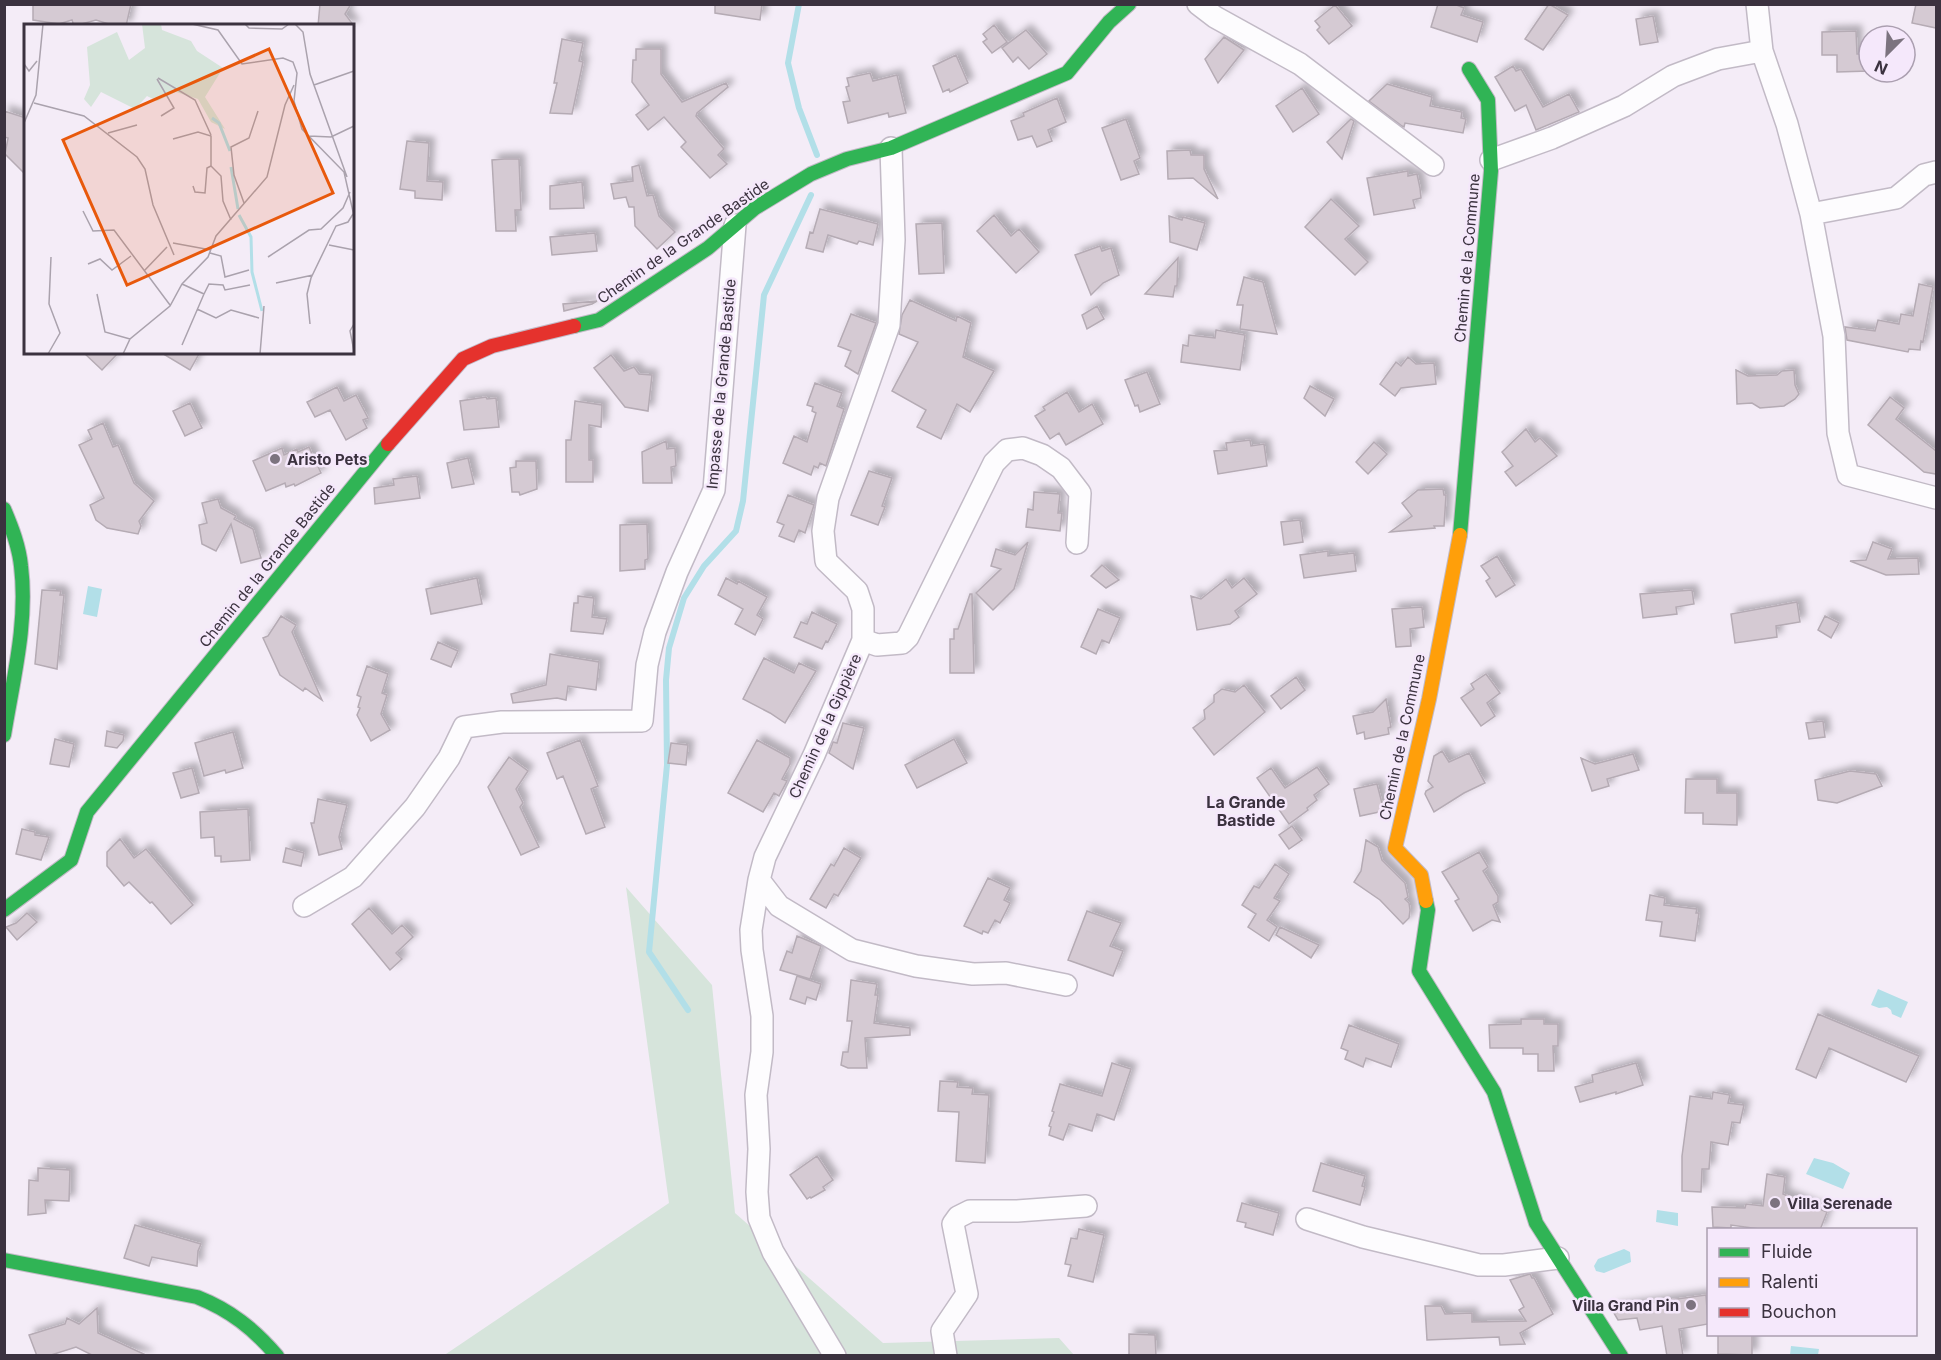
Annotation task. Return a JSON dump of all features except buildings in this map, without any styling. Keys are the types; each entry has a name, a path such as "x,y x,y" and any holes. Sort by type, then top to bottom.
{"street":[{"name":"Chemin de la Grande Bastide","path":"4,910 71,860 87,813 93,805 392,439 463,359 492,346 599,320 708,248 755,208 811,174 847,159 891,148 1067,73 1109,22 1128,4"},
{"path":"1198,4 1215,17 1300,64 1433,165"},
{"path":"1757,4 1762,51 1787,124 1811,214 1834,336 1838,433 1848,475 1936,498"},
{"path":"1491,160 1552,138 1624,106 1673,76 1718,59 1762,51"},
{"name":"Chemin de la Commune","path":"1469,69 1488,100 1491,160 1460,536 1429,699 1395,848 1421,874 1428,909 1419,971 1494,1092 1536,1223 1621,1356"},
{"name":"Chemin de la Gippière","path":"835,1356 773,1252 759,1218 756,1095 762,1052 762,1016 751,930 765,857 814,755 863,640 863,609 857,591 826,561 823,531 828,498 889,325 894,240 891,148"},
{"path":"1811,214 1896,198 1924,175 1936,172"},
{"name":"Impasse de la Grande Bastide","path":"304,906 353,877 415,807 448,758 464,727 502,722 642,721 647,665 655,632 677,572 714,490 735,225"},
{"path":"863,640 877,645 902,643 908,637 994,463 1007,450 1023,448 1042,454 1061,468 1080,493 1077,543"},
{"path":"4,509 11,521 11,542 24,578 24,611 4,735"},
{"path":"759,880 779,906 852,950 916,966 973,974 1006,972 1066,985"},
{"path":"946,1356 942,1331 967,1294 953,1224 958,1217 970,1212 1086,1206"},
{"path":"1307,1219 1363,1237 1479,1265 1504,1265 1558,1258"},
{"path":"4,1260 197,1297 221,1306 242,1320 277,1356"}],"shaded area":[{"path":"626,887 712,985 735,1213 883,1343 1059,1338 1074,1355 443,1356 669,1203"}],"water":[{"path":"88,586 102,589 97,617 83,614"},
{"path":"1878,989 1908,1002 1901,1018 1892,1014 1887,1007 1879,1008 1871,1005"},
{"path":"1814,1158 1833,1163 1850,1173 1843,1189 1806,1174"},
{"path":"1657,1210 1678,1213 1678,1226 1656,1222"},
{"path":"1624,1249 1630,1252 1631,1262 1604,1273 1596,1271 1594,1266 1598,1259"},
{"path":"1791,1346 1819,1349 1818,1355 1790,1355"}],"waterway":[{"path":"799,4 788,63 799,108 817,155"},
{"path":"688,1010 649,952 667,765 666,680 669,648 684,598 704,566 736,531 743,501 764,295 811,195"}],"traffic: fast":[{"path":"574,326 599,320 708,248 755,208 811,174 847,159 891,148 1067,73 1109,22 1129,4"},
{"path":"1460,535 1491,171 1488,100 1469,69"},
{"path":"4,910 71,860 87,812 388,444"},
{"path":"4,509 19,551 23,587 21,630 4,735"},
{"path":"1426,901 1428,910 1419,971 1494,1092 1536,1223 1621,1356"},
{"path":"4,1260 197,1297 241,1321 277,1356"}],"traffic: slow":[{"path":"1426,901 1421,875 1395,848 1429,699 1460,535"}],"traffic: jam":[{"path":"388,444 463,359 492,346 574,326"}],"place":[{"name":"Aristo Pets","path":"275,459"},
{"name":"Villa Serenade","path":"1775,1203"},
{"name":"Villa Grand Pin","path":"1691,1305"}],"district":[{"name":"La Grande Bastide","path":"1246,811"}]}
